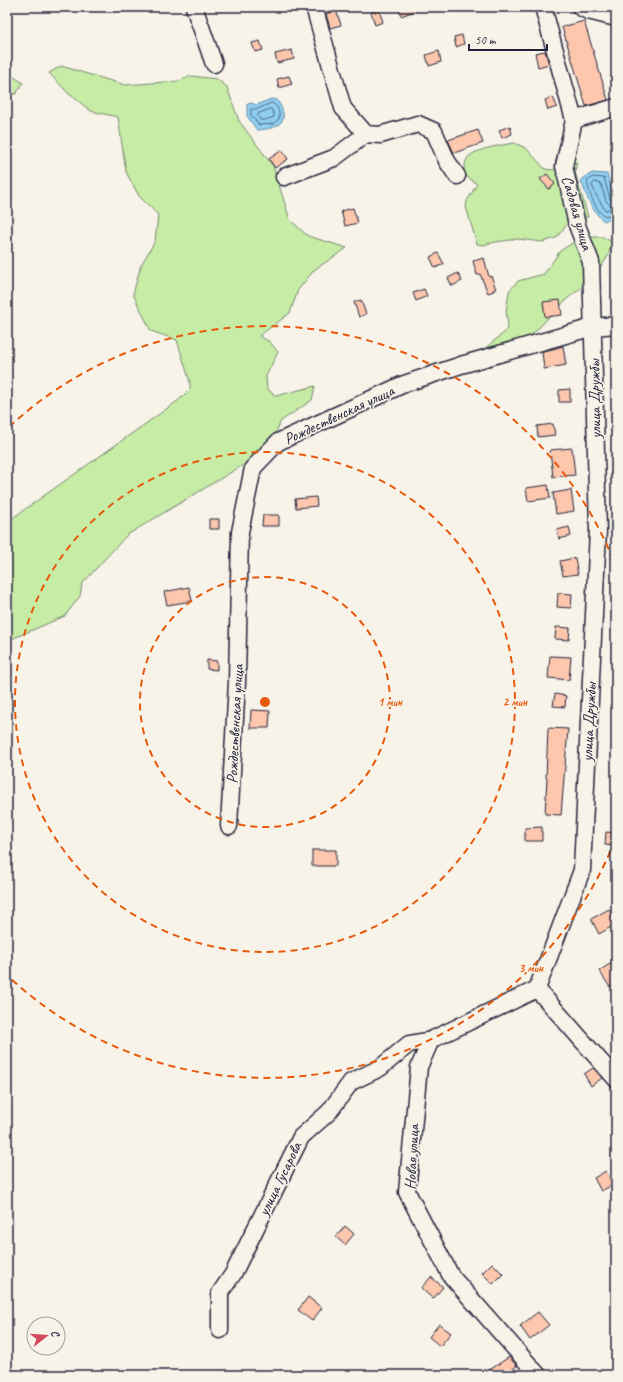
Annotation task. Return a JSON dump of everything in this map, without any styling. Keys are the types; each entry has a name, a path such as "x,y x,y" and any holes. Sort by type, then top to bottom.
{"street":[{"path":"194,7 214,64"},
{"path":"314,7 343,108 366,134"},
{"name":"Садовая улица","path":"543,7 574,120 564,166 578,225 591,262 593,327"},
{"path":"580,7 588,11 616,18"},
{"path":"574,120 616,107"},
{"path":"284,177 334,158 366,134 380,135 418,124 434,131 447,161 457,176"},
{"name":"Рождественская улица","path":"229,826 237,682 240,532 253,468 278,442 404,384 461,365 593,327 616,325"},
{"name":"улица Дружбы","path":"537,989 582,870 598,530 593,327"},
{"path":"431,1040 537,989 616,1079"},
{"name":"улица Гусарова","path":"220,1330 220,1293 233,1274 301,1137 329,1112 351,1082 380,1068 409,1044 431,1040"},
{"name":"Новая улица","path":"431,1040 419,1067 407,1192 451,1276 538,1375"}],"green space":[{"path":"61,66 125,85 179,81 191,76 217,79 227,87 239,121 273,166 290,220 308,236 347,248 314,270 298,290 290,313 259,336 270,342 278,352 266,376 267,389 276,396 315,386 312,400 281,421 268,450 127,535 82,584 80,596 65,616 7,641 7,522 179,400 190,389 190,382 177,340 151,331 133,294 141,265 155,241 158,215 139,196 126,172 118,117 91,111 68,93 49,73"},
{"path":"7,72 23,83 16,94 7,93"},
{"path":"514,143 526,148 545,169 552,170 577,162 575,172 588,217 569,222 556,238 543,242 517,239 483,245 477,244 466,207 467,201 477,184 467,177 464,167 470,156 481,150"},
{"path":"589,237 603,237 612,242 608,256 594,278 568,298 512,355 474,360 484,349 505,332 508,325 506,312 509,291 518,281 544,274 560,251 577,240"}],"water":[{"path":"271,99 277,100 283,114 283,119 277,126 257,130 247,116 247,104 252,103 256,105"},
{"path":"592,173 607,174 616,204 615,216 604,221 592,208 581,180"}],"building":[{"path":"398,7 423,7 423,8 401,16"},
{"path":"336,10 341,25 330,28 326,14"},
{"path":"379,10 383,22 375,25 371,12"},
{"path":"584,21 608,100 586,106 562,27"},
{"path":"462,35 464,44 456,47 454,37"},
{"path":"260,41 263,50 255,52 252,43"},
{"path":"292,50 294,59 277,63 275,54"},
{"path":"439,51 441,62 429,66 426,55"},
{"path":"545,51 549,64 538,67 535,53"},
{"path":"289,76 292,84 279,88 277,79"},
{"path":"553,97 557,107 548,110 545,100"},
{"path":"510,126 512,134 502,138 499,130"},
{"path":"478,130 483,143 454,153 448,140"},
{"path":"282,150 288,159 275,168 269,159"},
{"path":"547,174 555,184 549,189 540,179"},
{"path":"353,208 358,223 345,226 341,211"},
{"path":"438,253 444,264 435,268 430,257"},
{"path":"484,258 489,277 491,276 496,289 488,293 480,274 477,275 473,261"},
{"path":"458,273 462,281 452,286 448,278"},
{"path":"424,289 427,296 416,301 413,293"},
{"path":"361,300 366,314 359,317 354,302"},
{"path":"560,300 562,315 545,317 543,302"},
{"path":"563,346 566,365 544,369 542,352"},
{"path":"570,389 570,402 559,402 559,390"},
{"path":"553,424 555,435 538,437 537,426"},
{"path":"572,448 575,475 553,477 550,450"},
{"path":"548,485 550,498 528,501 526,488"},
{"path":"571,490 574,511 556,514 553,493"},
{"path":"316,497 317,506 296,508 295,499"},
{"path":"263,515 279,515 279,526 262,526"},
{"path":"209,519 219,519 219,529 209,529"},
{"path":"569,527 571,536 559,539 557,530"},
{"path":"575,558 578,574 563,576 560,561"},
{"path":"189,587 192,601 167,605 164,592"},
{"path":"558,593 572,594 571,608 557,607"},
{"path":"556,627 570,628 569,640 555,639"},
{"path":"550,656 571,657 569,680 548,678"},
{"path":"207,660 217,661 217,670 207,669"},
{"path":"555,694 566,696 565,707 553,706"},
{"path":"251,710 270,711 269,728 250,728"},
{"path":"548,728 568,729 561,815 545,814"},
{"path":"542,827 542,841 525,841 525,828"},
{"path":"606,832 616,833 616,846 605,845"},
{"path":"312,850 336,850 336,866 312,866"},
{"path":"609,909 616,924 599,934 591,919"},
{"path":"616,960 616,983 610,987 599,971"},
{"path":"593,1068 602,1078 591,1086 584,1074"},
{"path":"606,1171 613,1185 601,1191 594,1178"},
{"path":"345,1226 354,1234 345,1245 336,1237"},
{"path":"492,1263 503,1274 493,1284 482,1273"},
{"path":"431,1277 443,1287 433,1299 421,1288"},
{"path":"308,1297 322,1308 312,1321 298,1310"},
{"path":"538,1312 549,1325 530,1340 520,1326"},
{"path":"439,1324 451,1333 440,1346 429,1337"},
{"path":"509,1357 517,1366 504,1375 482,1375"}]}
